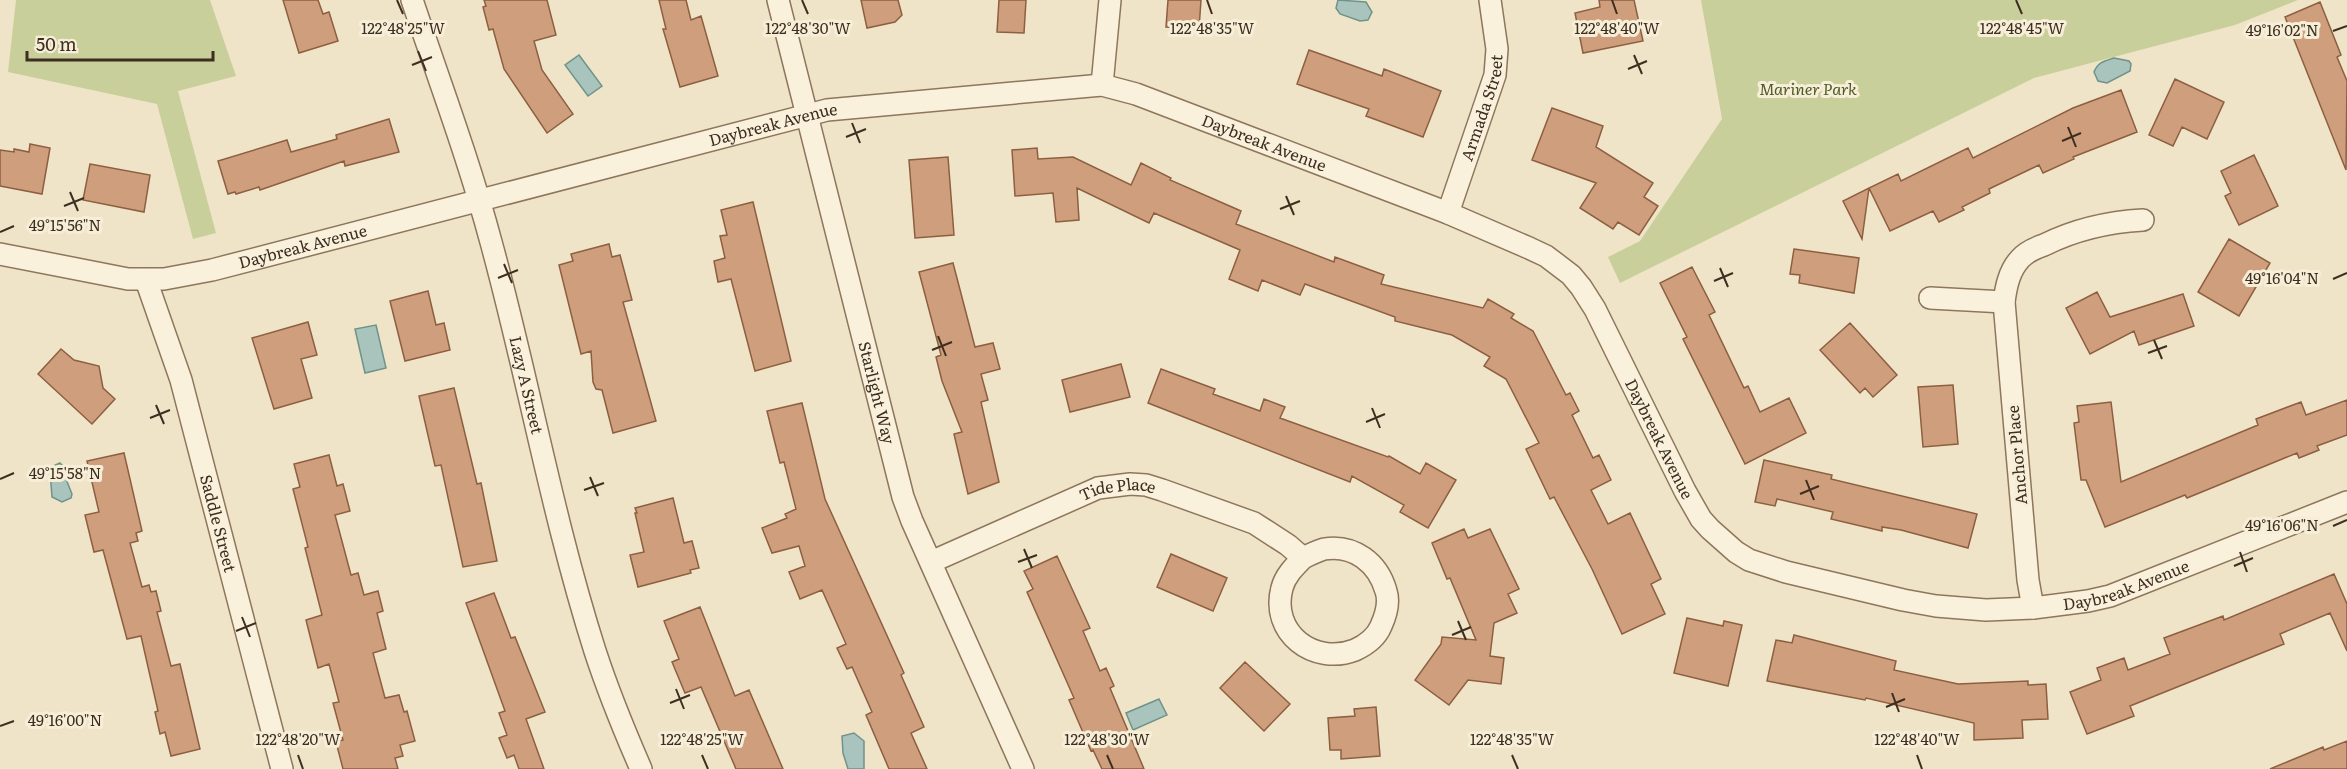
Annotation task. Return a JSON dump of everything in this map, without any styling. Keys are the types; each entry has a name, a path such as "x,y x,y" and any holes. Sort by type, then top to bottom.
{"street":[{"name":"Lazy A Street","path":"412,0 479,202 494,255 552,498 584,614 606,684 640,769"},
{"name":"Starlight Way","path":"778,0 895,468 912,521 1023,769"},
{"path":"1102,85 1110,0"},
{"name":"Armada Street","path":"1448,213 1495,75 1497,49 1490,0"},
{"name":"Daybreak Avenue","path":"0,254 110,277 164,279 212,270 479,202 806,114 847,107 1102,85 1136,94 1448,213 1546,256 1570,275 1595,309 1693,505 1710,529 1736,552 1749,560 1786,572 1936,606 1986,610 2033,608 2088,601 2134,588 2347,502"},
{"name":"Anchor Place","path":"2033,608 2028,580 2004,302 2006,285 2013,268 2031,251 2077,230 2143,220"},
{"name":"Saddle Street","path":"146,280 181,380 282,769"},
{"path":"1930,298 2004,302"},
{"name":"Tide Place","path":"931,562 1081,495 1111,485 1130,484 1146,485 1162,490 1254,523 1288,545 1303,558"},
{"path":"1322,549 1341,549 1359,554 1374,566 1383,578 1388,596 1386,614 1379,632 1366,645 1342,655 1323,655 1305,648 1285,626 1280,607 1282,589 1289,572 1303,558 1322,549"}],"green space":[{"path":"16,0 210,0 236,76 178,91 216,233 193,239 157,104 8,72"},
{"name":"Mariner Park","path":"1701,0 2298,0 2235,25 2034,78 1620,283 1608,257 1640,241 1722,119"}],"water":[{"path":"1338,0 1366,2 1372,12 1368,20 1360,21 1340,14 1336,8"},
{"path":"579,55 602,86 588,96 565,65"},
{"path":"2114,58 2129,61 2130,71 2107,83 2098,81 2094,72 2097,66"},
{"path":"376,325 386,368 365,373 355,329"},
{"path":"60,463 66,469 66,479 72,494 71,498 62,502 52,497 50,471 51,467"},
{"path":"1159,699 1167,715 1133,730 1126,713"},
{"path":"854,733 864,741 864,769 848,769 843,753 842,736"}],"building":[{"path":"283,0 318,0 323,14 329,12 338,41 299,53"},
{"path":"484,0 547,0 556,35 534,41 542,70 573,114 547,133 504,69 493,29 489,30 483,7 486,6"},
{"path":"659,0 686,0 691,20 701,16 718,76 680,87 663,29 666,29"},
{"path":"861,0 898,0 902,15 895,22 867,28"},
{"path":"999,0 1026,0 1024,33 997,32"},
{"path":"1168,0 1201,0 1199,29 1166,27"},
{"path":"1599,0 1634,0 1643,41 1583,53 1575,13 1600,7"},
{"path":"2320,2 2341,55 2337,57 2347,81 2346,170 2285,17"},
{"path":"1309,50 1382,76 1384,69 1441,91 1423,137 1366,116 1369,109 1297,84"},
{"path":"2175,79 2224,102 2207,139 2182,127 2173,146 2149,135"},
{"path":"2121,90 2137,132 2073,157 2074,159 2043,173 2039,165 1989,189 1990,193 1962,207 1964,210 1939,222 1933,211 1890,231 1869,188 1898,174 1901,181 1968,148 1973,158 2073,108"},
{"path":"1552,108 1603,126 1596,147 1653,183 1644,197 1658,206 1639,235 1618,222 1613,229 1580,208 1596,183 1532,160"},
{"path":"389,119 399,152 345,166 344,161 260,190 259,187 228,194 218,161 287,140 291,152 337,139 336,135"},
{"path":"30,144 50,148 42,194 0,186 0,150 14,152 14,149 29,152"},
{"path":"1037,148 1038,159 1073,157 1131,185 1141,163 1171,178 1170,180 1241,211 1236,224 1334,262 1335,257 1384,275 1381,284 1483,308 1488,299 1514,314 1511,318 1533,331 1566,395 1570,393 1579,411 1572,415 1593,458 1599,455 1611,480 1591,490 1608,524 1630,513 1661,579 1651,584 1665,614 1622,634 1592,569 1554,497 1550,499 1526,449 1539,443 1506,379 1484,366 1490,357 1452,335 1395,321 1395,317 1305,284 1300,295 1262,280 1258,291 1229,279 1240,250 1154,213 1149,223 1077,188 1079,220 1056,222 1053,193 1015,196 1012,150"},
{"path":"2254,155 2278,206 2239,225 2225,196 2231,193 2221,171"},
{"path":"948,157 954,235 915,238 909,160"},
{"path":"90,164 150,175 144,212 83,200"},
{"path":"1869,188 1862,239 1843,201"},
{"path":"753,202 791,361 755,371 731,279 718,282 714,261 725,258 720,236 727,235 721,210"},
{"path":"2229,239 2270,263 2239,316 2198,292"},
{"path":"609,244 612,257 620,255 632,300 623,302 656,421 613,433 602,390 596,389 593,382 591,351 581,354 559,265 573,261 571,254"},
{"path":"1794,249 1859,258 1854,293 1799,283 1800,275 1790,274"},
{"path":"953,263 975,347 993,343 1000,369 981,374 988,400 981,402 999,482 968,494 954,434 962,432 942,381 936,357 941,355 919,272"},
{"path":"1692,267 1715,312 1709,315 1744,388 1748,386 1760,412 1789,398 1806,433 1745,464 1683,339 1687,337 1660,283"},
{"path":"428,291 436,325 444,323 450,350 405,361 390,301"},
{"path":"2097,292 2110,317 2183,294 2194,326 2139,345 2134,331 2090,354 2066,308"},
{"path":"308,322 317,355 301,359 312,398 274,409 252,338"},
{"path":"1850,323 1897,375 1873,397 1865,388 1860,393 1820,350"},
{"path":"61,349 74,360 99,366 103,388 115,399 92,424 38,374"},
{"path":"1121,364 1130,397 1070,412 1062,380"},
{"path":"1161,369 1215,389 1213,394 1260,411 1264,399 1285,407 1280,418 1389,456 1420,474 1426,463 1456,480 1428,528 1400,512 1404,505 1352,476 1350,482 1148,403"},
{"path":"1953,385 1958,444 1923,447 1918,387"},
{"path":"454,388 477,484 481,483 497,561 463,567 441,465 435,466 419,396"},
{"path":"2347,400 2347,435 2317,446 2319,450 2299,458 2297,453 2187,498 2185,495 2105,527 2086,480 2081,480 2074,423 2079,422 2077,406 2111,402 2121,482 2258,425 2256,419 2301,402 2306,415"},
{"path":"802,403 825,499 904,673 901,675 924,727 911,733 927,769 889,769 866,715 872,712 852,667 847,669 837,648 846,644 822,590 800,599 789,572 805,566 799,546 772,553 762,528 787,518 785,514 796,509 784,462 780,463 767,411"},
{"path":"124,453 142,531 136,533 138,541 130,543 142,587 149,585 151,592 156,591 161,611 157,612 171,666 180,664 200,749 171,756 165,732 160,734 155,712 158,711 141,636 127,639 103,550 94,552 85,515 99,512 87,461"},
{"path":"329,455 337,486 343,484 350,511 335,515 351,575 358,573 364,595 378,591 383,611 377,613 386,649 373,653 385,698 399,695 404,712 407,711 415,741 400,745 403,756 395,758 398,769 343,769 336,742 343,740 333,703 339,702 329,664 318,668 306,620 322,615 293,489 300,487 294,464"},
{"path":"1764,460 1832,475 1831,479 1977,514 1968,548 1901,530 1882,527 1882,531 1831,519 1833,512 1777,499 1775,506 1755,502"},
{"path":"673,498 684,543 692,541 699,568 690,570 691,573 638,587 630,555 644,552 635,508"},
{"path":"1464,529 1468,538 1490,529 1519,589 1508,594 1517,613 1494,623 1490,656 1504,658 1501,684 1468,680 1449,705 1415,680 1441,644 1442,637 1476,640 1450,578 1447,579 1432,543"},
{"path":"1171,554 1227,578 1213,611 1157,587"},
{"path":"1057,556 1090,628 1083,631 1100,671 1106,668 1114,686 1110,688 1144,769 1102,769 1093,750 1091,751 1069,700 1074,698 1027,592 1033,589 1024,571"},
{"path":"2334,574 2347,604 2347,651 2330,613 2280,634 2284,644 2130,706 2134,716 2087,734 2070,692 2101,680 2097,668 2124,658 2128,670 2170,654 2164,638 2223,616 2224,620"},
{"path":"494,593 511,638 515,637 545,712 526,719 544,769 519,769 514,755 507,758 499,738 507,735 499,713 505,711 466,603"},
{"path":"700,607 735,696 749,690 783,769 736,769 701,687 685,693 672,662 679,659 664,621"},
{"path":"1687,618 1723,626 1724,621 1742,625 1728,686 1674,673"},
{"path":"1794,635 1896,661 1894,670 1958,684 2028,681 2028,685 2046,684 2048,719 2022,720 2023,738 1974,740 1974,723 1866,698 1865,700 1767,681 1776,640 1792,643"},
{"path":"1245,662 1290,704 1264,731 1220,688"},
{"path":"1376,707 1380,756 1341,759 1341,750 1330,750 1328,718 1355,716 1354,709"},
{"path":"2347,741 2347,769 2270,769 2323,747 2324,750"}]}
